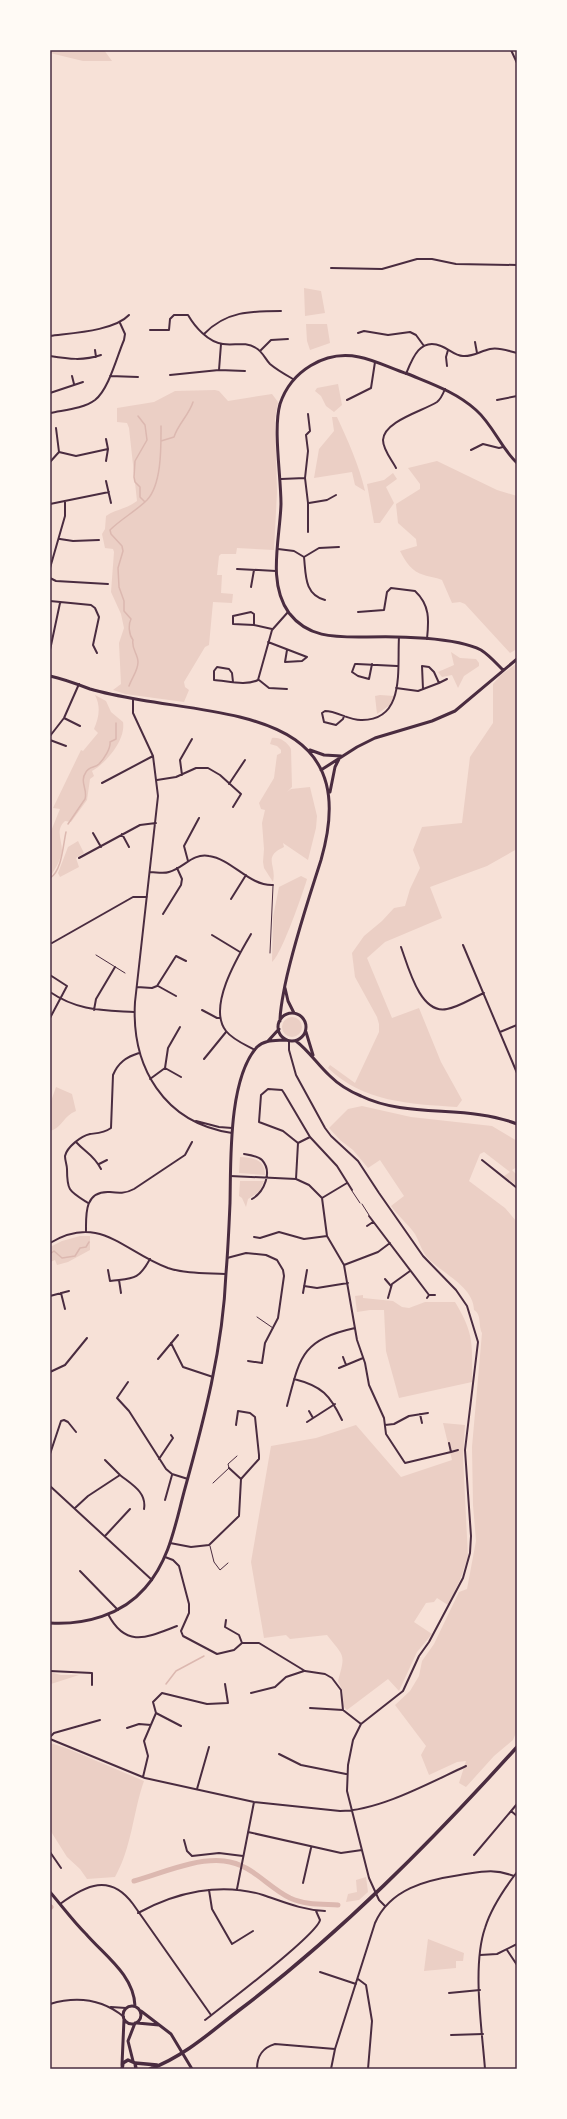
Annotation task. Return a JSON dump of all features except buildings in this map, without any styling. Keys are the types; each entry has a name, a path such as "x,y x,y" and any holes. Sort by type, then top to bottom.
{"main road":[{"path":"150,2069 191,2047 276,1982 386,1883 517,1747"},
{"path":"122,2068 127,2060 160,2064"},
{"path":"134,2062 136,2069"}],"street":[{"path":"511,50 517,63"},
{"path":"331,268 382,269 417,259 456,264 517,265"},
{"path":"204,334 219,322 244,312 281,311"},
{"path":"50,336 120,323 129,315"},
{"path":"150,330 169,330 170,319 174,315 188,315 193,324 204,334 221,344 246,344 260,350 269,363 293,380"},
{"path":"50,413 78,407 94,400 110,376 124,340 125,334 120,323"},
{"path":"358,333 364,331 388,335 410,332 416,335 424,346"},
{"path":"260,350 270,340 288,339"},
{"path":"475,342 478,353"},
{"path":"219,370 221,344"},
{"path":"406,374 413,355 424,346 437,344 463,356 499,349 517,353"},
{"path":"95,350 96,357"},
{"path":"447,366 446,357 448,350"},
{"path":"50,356 75,360 88,360 101,355"},
{"path":"503,670 489,656 474,647 427,639 324,636 302,626 288,612 279,591 277,571 281,479 278,413 284,394 293,380 308,367 334,357 358,357 445,389 478,411 497,434 504,447 517,463"},
{"path":"347,400 371,388 375,362"},
{"path":"170,375 219,370 245,371"},
{"path":"72,376 74,384"},
{"path":"110,376 138,377"},
{"path":"50,393 83,382"},
{"path":"396,468 385,448 383,440 386,432 396,423 438,401 445,389"},
{"path":"498,400 517,396"},
{"path":"308,414 310,431 306,435 308,451 305,478 308,503 308,532"},
{"path":"50,462 59,452 56,428"},
{"path":"106,439 108,449 106,461"},
{"path":"471,450 483,444 499,448 504,447"},
{"path":"59,452 76,456 108,449"},
{"path":"281,479 305,478"},
{"path":"106,481 111,503"},
{"path":"50,504 108,492"},
{"path":"308,503 327,500 336,495"},
{"path":"50,568 60,539 65,516 64,501"},
{"path":"60,539 73,541 98,540"},
{"path":"304,557 319,548 339,547"},
{"path":"278,549 294,551 304,557"},
{"path":"304,557 308,588 316,598 325,600"},
{"path":"237,569 277,571"},
{"path":"250,587 254,570"},
{"path":"50,578 56,581 108,584"},
{"path":"358,612 384,610 387,592 391,588 415,591 425,603 428,612 427,639"},
{"path":"50,602 91,605 95,608 99,617 93,645 97,653"},
{"path":"50,650 60,603"},
{"path":"254,624 254,614 251,612 233,616 233,624 254,624 272,630"},
{"path":"258,680 272,630 288,612"},
{"path":"344,716 343,719 336,725 324,722 322,719 322,713 325,711 362,720 382,715 392,706 395,700 399,637"},
{"path":"268,642 307,657 302,661 285,662 287,650"},
{"path":"321,770 375,738 420,725 451,713 464,705 517,659"},
{"path":"372,664 369,679 358,676 352,672 352,667 355,664 372,664 398,666"},
{"path":"423,689 422,666 431,669 439,683"},
{"path":"233,682 232,673 229,668 217,667 214,671 214,680 233,682 249,683 258,680"},
{"path":"50,676 133,698 256,721 281,730 308,750 324,756 342,757"},
{"path":"258,680 269,688 286,689"},
{"path":"396,688 414,691 447,680"},
{"path":"50,736 64,718 79,684"},
{"path":"133,698 133,714 153,756 157,780 156,823 134,1012 139,1053 150,1080 168,1102 195,1121 208,1128 232,1133"},
{"path":"64,718 80,726"},
{"path":"182,775 180,760 192,739"},
{"path":"50,740 66,746"},
{"path":"308,750 321,770 329,793"},
{"path":"102,783 153,756"},
{"path":"342,757 335,767 329,793 329,819 325,844 293,948 285,986 279,1029 280,1033 288,1040 289,1050 296,1075 325,1128 358,1160 382,1199 423,1256 456,1290 466,1306 478,1342 465,1450 471,1536 470,1553 465,1572 449,1606 419,1656 403,1691 361,1724 353,1740 346,1774 347,1790 370,1879 379,1900 385,1906"},
{"path":"230,784 245,760"},
{"path":"157,780 182,775 196,768 208,768 215,770 241,794 233,807"},
{"path":"188,861 184,846 199,818"},
{"path":"79,858 140,825 156,823"},
{"path":"93,833 100,847"},
{"path":"122,834 129,847"},
{"path":"150,872 168,872 199,856 211,856 266,886 273,885"},
{"path":"163,914 182,880 177,868"},
{"path":"231,899 246,875"},
{"path":"52,942 133,897 147,897"},
{"path":"251,934 240,952 220,1005 220,1018 226,1032 255,1050"},
{"path":"212,935 240,952"},
{"path":"463,945 517,1073"},
{"path":"401,947 419,992 431,1007 449,1009 484,993"},
{"path":"137,987 152,988 157,986 176,956 186,961"},
{"path":"94,1010 96,999 115,967"},
{"path":"50,975 67,986 50,1018"},
{"path":"157,986 176,996"},
{"path":"285,986 288,1001 294,1013 304,1019 313,1057"},
{"path":"50,992 78,1006 94,1010 134,1012"},
{"path":"202,1010 217,1018 220,1018"},
{"path":"280,1021 288,1014 294,1013"},
{"path":"500,1032 517,1025"},
{"path":"150,1080 165,1068 168,1048 180,1027"},
{"path":"50,1622 76,1622 118,1610 134,1600 152,1580 165,1557 188,1479 213,1377 220,1336 227,1258 232,1128 239,1090 247,1066 255,1050 268,1041 279,1029"},
{"path":"296,1041 302,1037 306,1031"},
{"path":"204,1059 226,1032"},
{"path":"268,1041 296,1041 340,1084 363,1097 384,1104 415,1109 481,1114 517,1124"},
{"path":"88,1203 71,1192 66,1182 66,1154 76,1142 85,1136 104,1132 111,1128 113,1075 116,1068 124,1059 139,1053"},
{"path":"165,1068 181,1077"},
{"path":"298,1143 283,1131 259,1122 261,1095 268,1088 282,1090 310,1137 337,1166 352,1190"},
{"path":"195,1121 219,1127 232,1128"},
{"path":"298,1143 310,1137"},
{"path":"76,1142 84,1150 93,1155 101,1169"},
{"path":"86,1232 88,1203 101,1193 125,1192 134,1189 185,1155 192,1142"},
{"path":"296,1179 298,1143"},
{"path":"244,1154 260,1158 264,1162 266,1178 262,1192 252,1199"},
{"path":"98,1164 107,1160"},
{"path":"482,1160 517,1188"},
{"path":"230,1176 296,1179 309,1185 322,1198 327,1236 344,1264 355,1328 364,1358 369,1384 384,1418 386,1434 405,1463 458,1450"},
{"path":"322,1198 347,1183"},
{"path":"369,1216 429,1295"},
{"path":"367,1226 373,1222"},
{"path":"50,1243 65,1236 86,1232 104,1234 150,1259 179,1271 226,1274"},
{"path":"254,1237 260,1238 278,1232 304,1239 327,1236"},
{"path":"344,1264 378,1252 390,1243"},
{"path":"227,1258 252,1253 272,1257 280,1264 284,1276 283,1292 278,1318 265,1343 262,1363 248,1361"},
{"path":"108,1270 110,1281 140,1275 150,1259"},
{"path":"303,1293 307,1270"},
{"path":"388,1298 391,1286 410,1271"},
{"path":"385,1279 391,1286"},
{"path":"119,1280 121,1293"},
{"path":"304,1286 317,1288 348,1283"},
{"path":"50,1296 69,1291"},
{"path":"61,1293 65,1309"},
{"path":"426,1298 429,1295 435,1295"},
{"path":"287,1406 300,1360 312,1345 332,1334 355,1328"},
{"path":"158,1359 178,1335"},
{"path":"50,1372 69,1362 87,1338"},
{"path":"171,1343 183,1367 213,1377"},
{"path":"343,1357 346,1365"},
{"path":"338,1368 364,1358"},
{"path":"294,1379 320,1388 335,1404 342,1420"},
{"path":"128,1382 117,1398 129,1411 166,1469 172,1474 188,1479"},
{"path":"307,1422 335,1404"},
{"path":"170,1543 191,1547 209,1544 239,1516 241,1479 259,1458 255,1417 250,1413 238,1411 236,1426"},
{"path":"309,1411 314,1418"},
{"path":"385,1425 392,1424 406,1417 428,1413"},
{"path":"420,1414 422,1423"},
{"path":"50,1454 61,1421 64,1420 68,1422 76,1432"},
{"path":"159,1459 173,1438 171,1435"},
{"path":"449,1443 451,1452"},
{"path":"105,1460 120,1475 137,1488 145,1502 144,1509"},
{"path":"229,1468 241,1479"},
{"path":"165,1500 172,1474"},
{"path":"75,1508 88,1496 120,1475"},
{"path":"50,1486 152,1580"},
{"path":"105,1536 130,1509"},
{"path":"165,1557 173,1560 179,1566 189,1604 189,1613 181,1629 181,1635 215,1654 222,1654 234,1650 242,1643 260,1643 305,1671 325,1674 332,1678 341,1690 343,1710"},
{"path":"80,1571 118,1610"},
{"path":"108,1614 121,1631 137,1638 148,1637 176,1626"},
{"path":"226,1620 225,1627 239,1636 242,1643"},
{"path":"50,1670 92,1673 92,1685"},
{"path":"251,1693 268,1690 276,1686 286,1677 305,1671"},
{"path":"143,1777 148,1756 144,1742 156,1713 153,1702 162,1693 207,1704 228,1703 225,1684"},
{"path":"310,1708 343,1710 361,1724"},
{"path":"156,1713 181,1726"},
{"path":"100,1720 54,1733 50,1738 143,1777 254,1802 340,1811 352,1810 392,1799 466,1766"},
{"path":"127,1728 139,1724 151,1725"},
{"path":"197,1789 209,1747"},
{"path":"279,1754 301,1765 346,1774"},
{"path":"237,1889 254,1802"},
{"path":"474,1855 517,1804"},
{"path":"511,1811 517,1816"},
{"path":"248,1832 311,1848 345,1853 362,1850"},
{"path":"184,1840 187,1851 192,1856 219,1853 244,1856"},
{"path":"303,1883 311,1848"},
{"path":"50,1852 61,1868"},
{"path":"331,2069 335,2048 375,1923 385,1906 407,1889 434,1879 492,1870 514,1876"},
{"path":"485,2069 480,1990 480,1955 488,1920 517,1872"},
{"path":"60,1904 88,1886 106,1885 115,1888 125,1895 211,2015"},
{"path":"138,1913 163,1901 208,1890 237,1889 315,1911 325,1911"},
{"path":"208,1890 212,1910 232,1944 254,1931"},
{"path":"50,1892 120,1970 128,1982 135,2006 161,2026 175,2040 192,2069"},
{"path":"205,2020 316,1928 320,1918 315,1911"},
{"path":"480,1955 496,1955 517,1944"},
{"path":"507,1950 517,1965"},
{"path":"320,1972 356,1984"},
{"path":"358,1979 366,1985 372,2021 368,2069"},
{"path":"449,1993 480,1990"},
{"path":"50,2004 76,1999 95,2001 110,2007 128,2022 161,2026"},
{"path":"110,2007 126,2008 135,2006"},
{"path":"122,2068 124,2018 126,2008"},
{"path":"134,2062 128,2041 136,2023 141,2016 141,2011"},
{"path":"451,2035 483,2034"},
{"path":"257,2069 260,2054 267,2047 274,2044 335,2048"}],"lane":[{"path":"270,953 273,885"},
{"path":"96,955 125,973"},
{"path":"352,1190 369,1216"},
{"path":"257,1317 273,1328"},
{"path":"213,1483 229,1468 228,1464 237,1456"},
{"path":"209,1544 214,1562 220,1570 228,1563"}],"shaded area":[{"path":"50,50 104,50 112,61 83,61 50,53"},
{"path":"304,288 321,291 325,313 305,316"},
{"path":"306,324 327,324 330,343 310,350 307,341"},
{"path":"338,384 342,405 334,412 326,406 321,396 315,391 317,388"},
{"path":"175,391 219,391 228,401 272,394 278,402 275,419 277,492 274,550 237,548 236,554 221,554 219,556 217,575 222,575 221,593 233,594 232,603 213,602 209,645 205,647 184,682 185,687 189,690 184,702 125,694 113,690 121,684 119,643 124,628 121,614 111,592 114,552 113,549 105,548 102,534 105,529 106,516 137,501 129,428 127,423 117,422 117,408 154,402"},
{"path":"332,417 337,417 356,462 365,491 355,485 352,472 314,478 319,449 334,431"},
{"path":"437,461 497,490 517,496 517,649 510,653 465,604 460,602 452,603 442,580 420,574 412,569 400,551 417,546 416,539 398,523 396,504 420,489 420,484 408,468"},
{"path":"393,473 397,479 386,487 394,503 380,523 374,523 367,484 384,480"},
{"path":"451,652 460,658 476,659 479,663 479,666 464,676 458,688 452,675 442,677 438,672 454,665"},
{"path":"517,663 517,849 487,866 430,887 442,918 385,942 367,958 392,1018 419,1008 441,1062 462,1100 457,1107 405,1102 372,1094 356,1088 328,1068 330,1065 355,1083 379,1032 377,1017 355,977 352,953 364,936 382,921 394,908 405,906 410,889 420,868 413,850 422,827 462,823 470,757 493,723 493,684 501,675"},
{"path":"95,695 106,701 111,712 123,722 123,729 118,743 109,757 92,771 94,776 90,779 87,800 71,822 65,821 60,828 62,851 58,864 50,877 51,831 60,809 53,808 81,750 83,751 98,733 94,729 99,712"},
{"path":"375,696 394,696 390,705 377,714"},
{"path":"272,738 283,740 291,749 292,787 287,792 291,789 310,787 317,816 316,828 308,860 283,843 284,847 277,851 272,858 274,876 273,882 264,868 262,823 265,810 261,809 259,803 274,778 277,755 281,753 281,750 277,746 270,744"},
{"path":"78,841 84,853 76,858 79,867 60,877 58,873 68,847"},
{"path":"301,876 307,879 297,910 281,948 272,962 273,917 279,887"},
{"path":"292,1017 299,1020 302,1027 299,1034 292,1037 285,1034 282,1027 285,1020"},
{"path":"56,1087 72,1094 76,1111 50,1131 50,1104"},
{"path":"362,1106 411,1117 492,1126 517,1141 517,1167 512,1170 517,1175 517,1186 504,1176 510,1172 484,1152 480,1154 469,1181 505,1208 517,1222 517,1730 513,1740 494,1756 466,1787 459,1783 466,1761 457,1762 429,1775 421,1755 426,1746 395,1705 410,1691 419,1676 422,1661 434,1644 459,1592 467,1589 476,1541 473,1505 472,1447 482,1333 479,1317 474,1310 472,1301 468,1294 455,1280 426,1256 415,1234 391,1206 404,1196 380,1160 368,1168 353,1150 340,1140 329,1128 348,1109"},
{"path":"240,1157 257,1160 263,1166 265,1175 239,1173"},
{"path":"240,1181 264,1181 259,1192 248,1199 246,1207 242,1198 239,1196"},
{"path":"80,1236 90,1236 90,1250 68,1262 57,1265 55,1260 50,1262 50,1247 62,1241"},
{"path":"363,1295 363,1298 393,1301 402,1307 409,1308 425,1302 455,1302 466,1323 471,1340 472,1382 399,1398 386,1351 384,1310 357,1312 355,1296"},
{"path":"443,1423 465,1425 463,1457 468,1557 460,1580 448,1605 437,1598 434,1602 426,1603 414,1622 432,1634 417,1652 399,1691 388,1679 347,1710 343,1706 343,1692 338,1681 343,1660 342,1656 327,1635 290,1639 286,1635 264,1638 251,1562 271,1446 316,1438 356,1425 401,1477 452,1460"},
{"path":"50,1672 61,1675 79,1675 51,1684"},
{"path":"50,1743 66,1748 144,1781 129,1842 121,1866 115,1877 87,1879 80,1869 67,1857 50,1830"},
{"path":"366,1877 368,1892 359,1900 346,1902 348,1894 357,1892 356,1880"},
{"path":"428,1939 464,1953 463,1961 456,1961 456,1968 424,1971"}],"waterway":[{"path":"161,441 174,437 193,402"},
{"path":"138,416 145,425 147,440 135,461 134,477 135,482 140,487 140,497 145,502"},
{"path":"129,686 137,668 138,659 130,633 129,624 131,619 124,611 124,601 119,587 118,568 123,551 122,546 111,534 110,530 143,504 152,493 156,484 160,464 161,426"},
{"path":"68,824 85,799 86,795 83,779 86,772 101,762 108,750 110,742 116,739 116,723"},
{"path":"50,878 54,875 60,864 66,832"},
{"path":"50,1254 54,1251 62,1258 75,1256 80,1248 86,1247 89,1242"},
{"path":"166,1684 176,1671 204,1656"},
{"path":"134,1881 190,1864 224,1861 243,1866 290,1898 314,1904 338,1905"}]}
